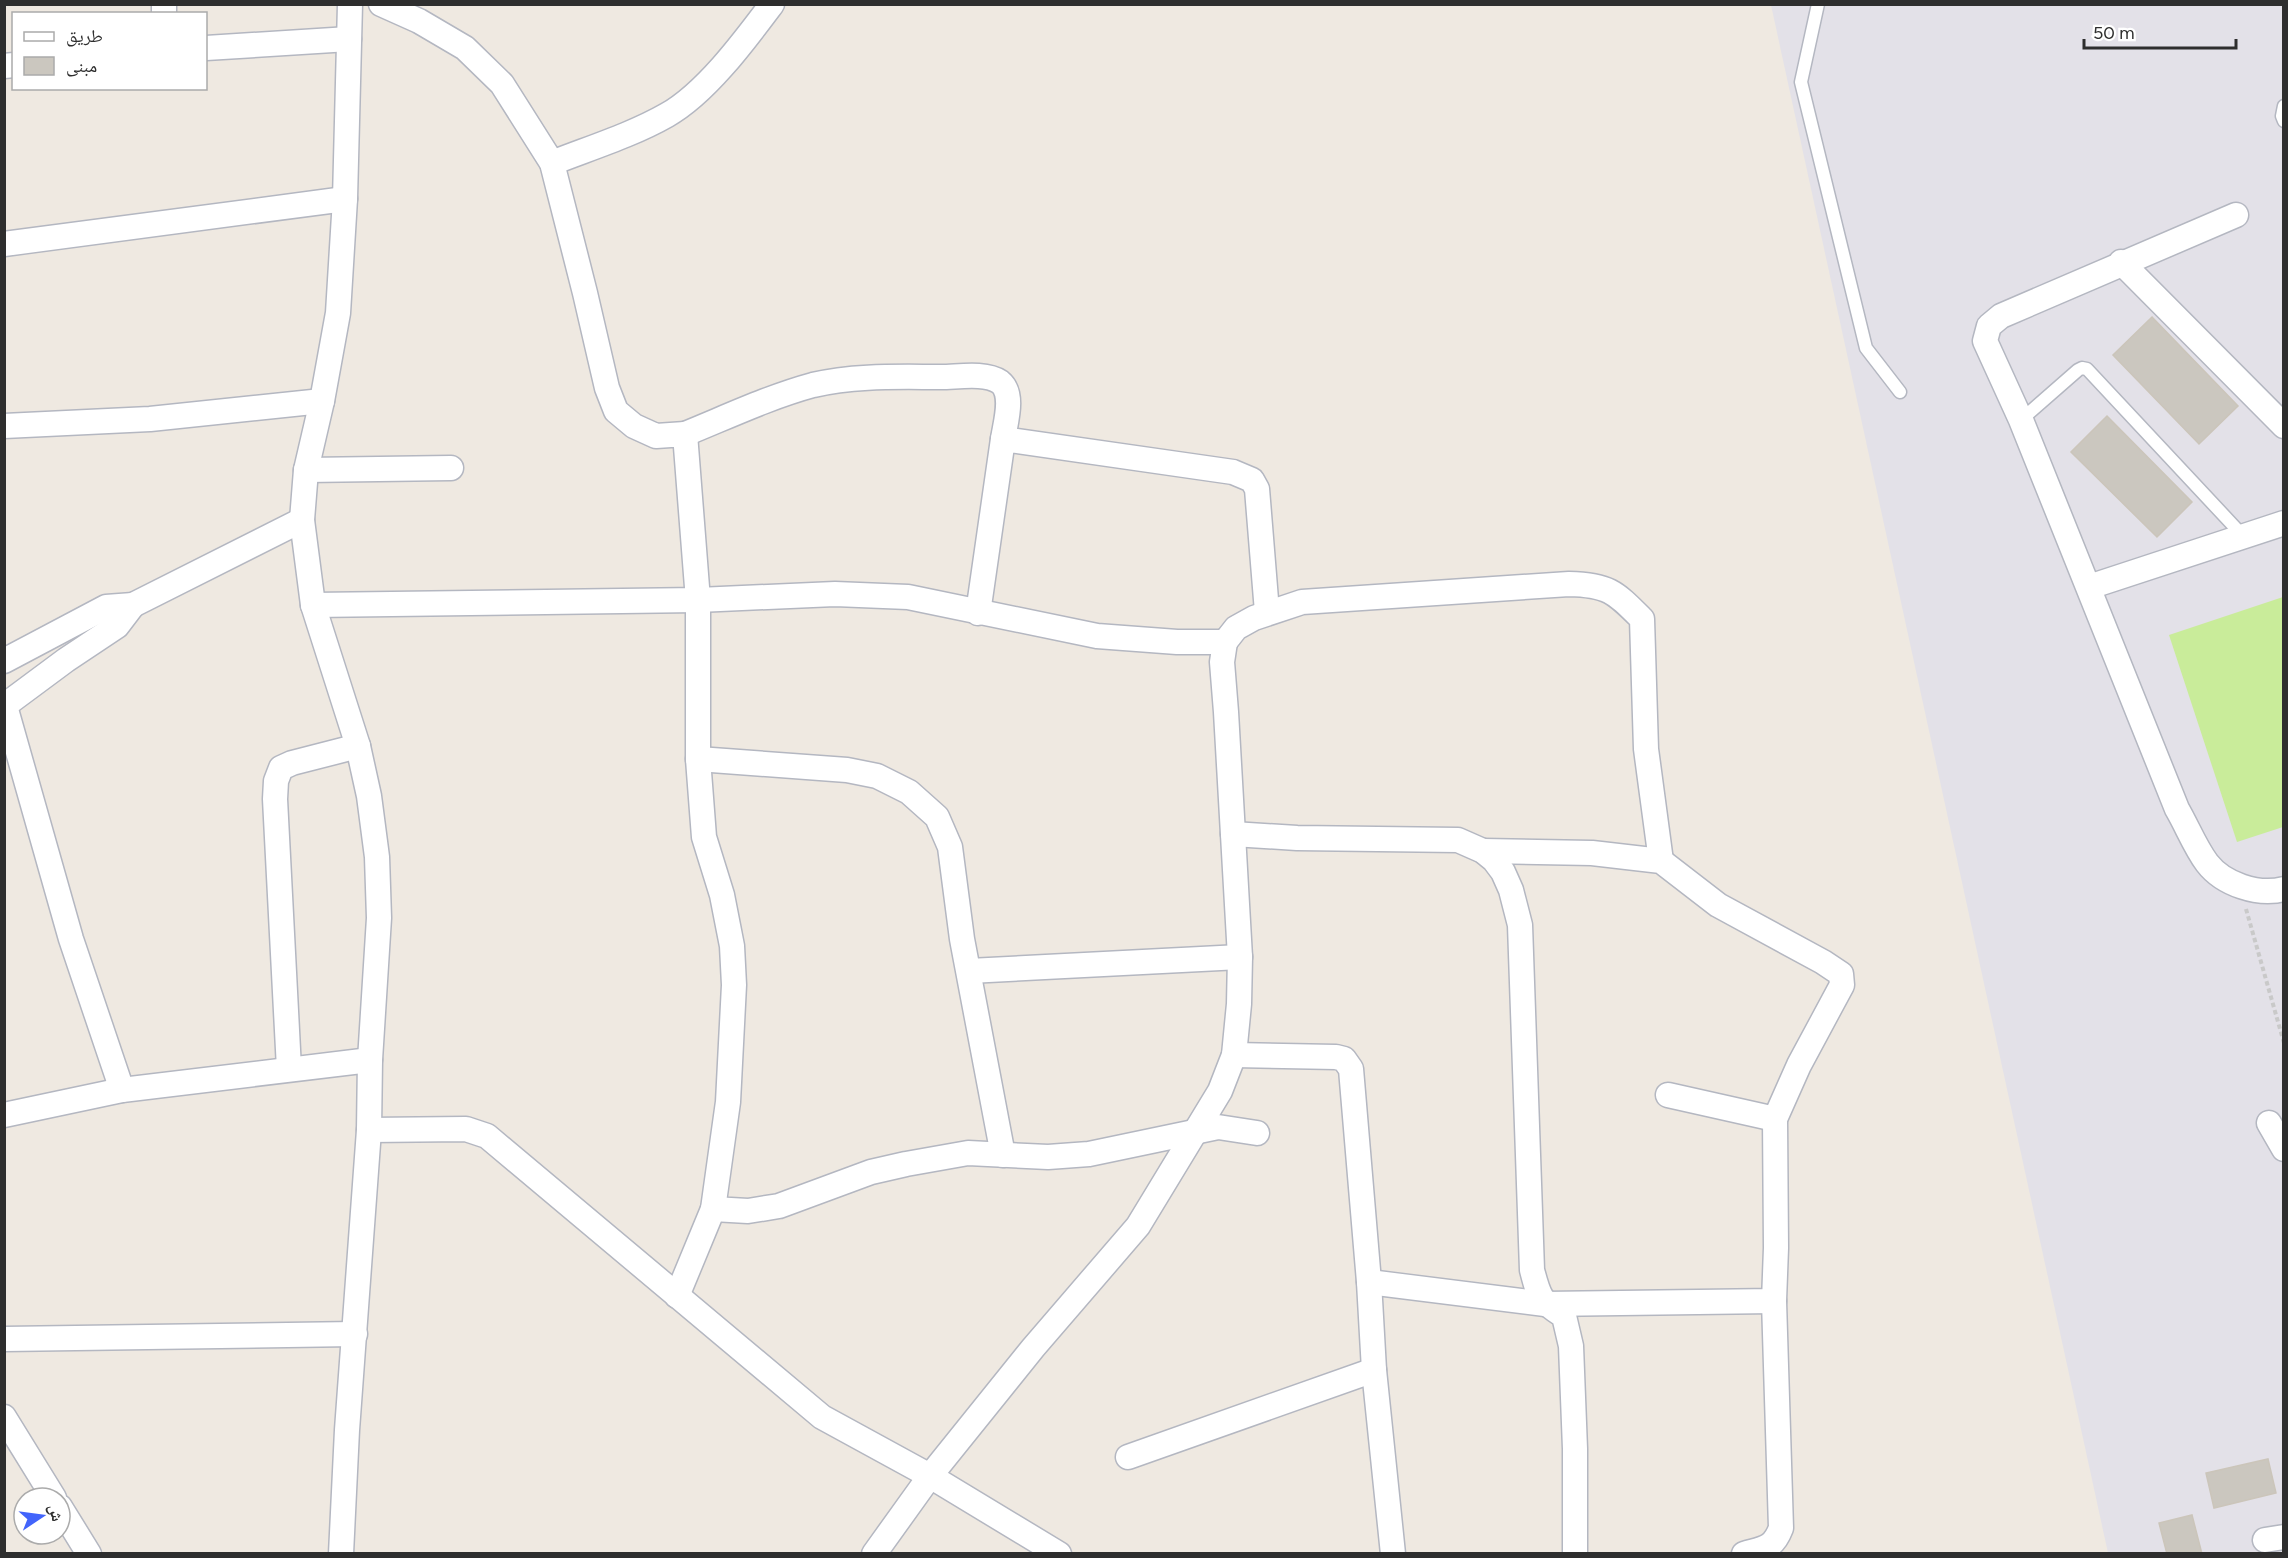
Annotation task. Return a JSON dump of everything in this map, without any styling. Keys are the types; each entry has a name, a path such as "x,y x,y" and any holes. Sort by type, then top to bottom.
{"street":[{"path":"341,1554 347,1430 369,1130 370,1060 379,918 377,857 369,796 358,746 313,605 302,520 306,470 322,401 338,313 345,199 350,4"},
{"path":"381,4 418,21 465,48 502,84 552,163 606,388 616,411 634,426 656,436 685,434 772,398 814,385 864,377 980,376 999,382 1008,397 978,613"},
{"path":"552,163 634,131 669,114 707,83 772,4"},
{"path":"207,48 349,39"},
{"path":"4,244 345,199"},
{"path":"2236,215 2121,262 2001,316 1989,326 1985,341 2021,420 2177,809 2207,864 2223,878 2256,890 2283,890"},
{"path":"2121,262 2283,426"},
{"path":"4,426 150,419 322,401"},
{"path":"677,1296 713,1209 728,1102 734,985 732,946 722,896 704,837 698,759 698,600 685,434"},
{"path":"1003,439 1233,472 1252,480 1257,489 1267,612"},
{"path":"306,470 451,468"},
{"path":"4,661 106,607 133,605 252,543 302,520"},
{"path":"2089,587 2283,523"},
{"path":"874,1554 930,1476 1033,1348 1138,1226 1220,1091 1234,1055 1239,1004 1240,957 1221,662 1225,642 1236,628 1267,612 1302,602 1569,584 1606,588 1642,618 1646,750 1661,861"},
{"path":"313,605 698,600 835,594 908,597 1097,636 1177,642 1225,642"},
{"path":"122,1090 71,939 5,706 66,660 117,626 133,605"},
{"path":"289,1070 275,800 276,781 281,768 292,763 358,746"},
{"path":"698,759 847,770 877,776 909,792 937,817 950,848 962,939 1003,1155"},
{"path":"1233,834 1297,838 1458,840 1483,851 1503,872 1511,890 1520,925 1532,1270 1538,1292 1545,1304 1564,1316 1571,1346 1575,1449 1575,1554"},
{"path":"1483,851 1592,853 1661,861 1718,905 1841,974 1842,985 1799,1065 1775,1119 1774,1301 1781,1528 1776,1541 1767,1547 1744,1554"},
{"path":"969,971 1240,957"},
{"path":"1234,1055 1336,1057 1344,1059 1351,1069 1374,1370 1393,1554"},
{"path":"4,1115 122,1090 370,1060"},
{"path":"1668,1095 1775,1119"},
{"path":"2269,1123 2283,1149"},
{"path":"713,1209 764,1210 871,1172 968,1153 1048,1157 1089,1154 1218,1127 1257,1133"},
{"path":"369,1130 466,1129 487,1136 822,1417 930,1476 1059,1554"},
{"path":"1369,1282 1545,1304 1774,1301"},
{"path":"4,1338 355,1334"},
{"path":"1128,1457 1374,1370"},
{"path":"4,1417 47,1486"},
{"path":"72,1526 89,1554"}],"lane":[{"path":"1818,4 1801,82 1866,348 1900,392"},
{"path":"2283,106 2283,121"},
{"path":"2021,420 2078,370 2087,369 2244,537"}],"path":[{"path":"2239,885 2283,1043"}],"shaded area":[{"path":"1771,5 2283,5 2283,1553 2108,1553"}],"green space":[{"path":"2283,597 2283,827 2237,842 2169,635"}],"building":[{"path":"2152,317 2238,406 2199,444 2113,355"},
{"path":"2107,416 2192,502 2157,537 2071,452"},
{"path":"2268,1459 2276,1493 2214,1508 2206,1473"},
{"path":"2192,1515 2202,1554 2167,1554 2159,1523"}]}
